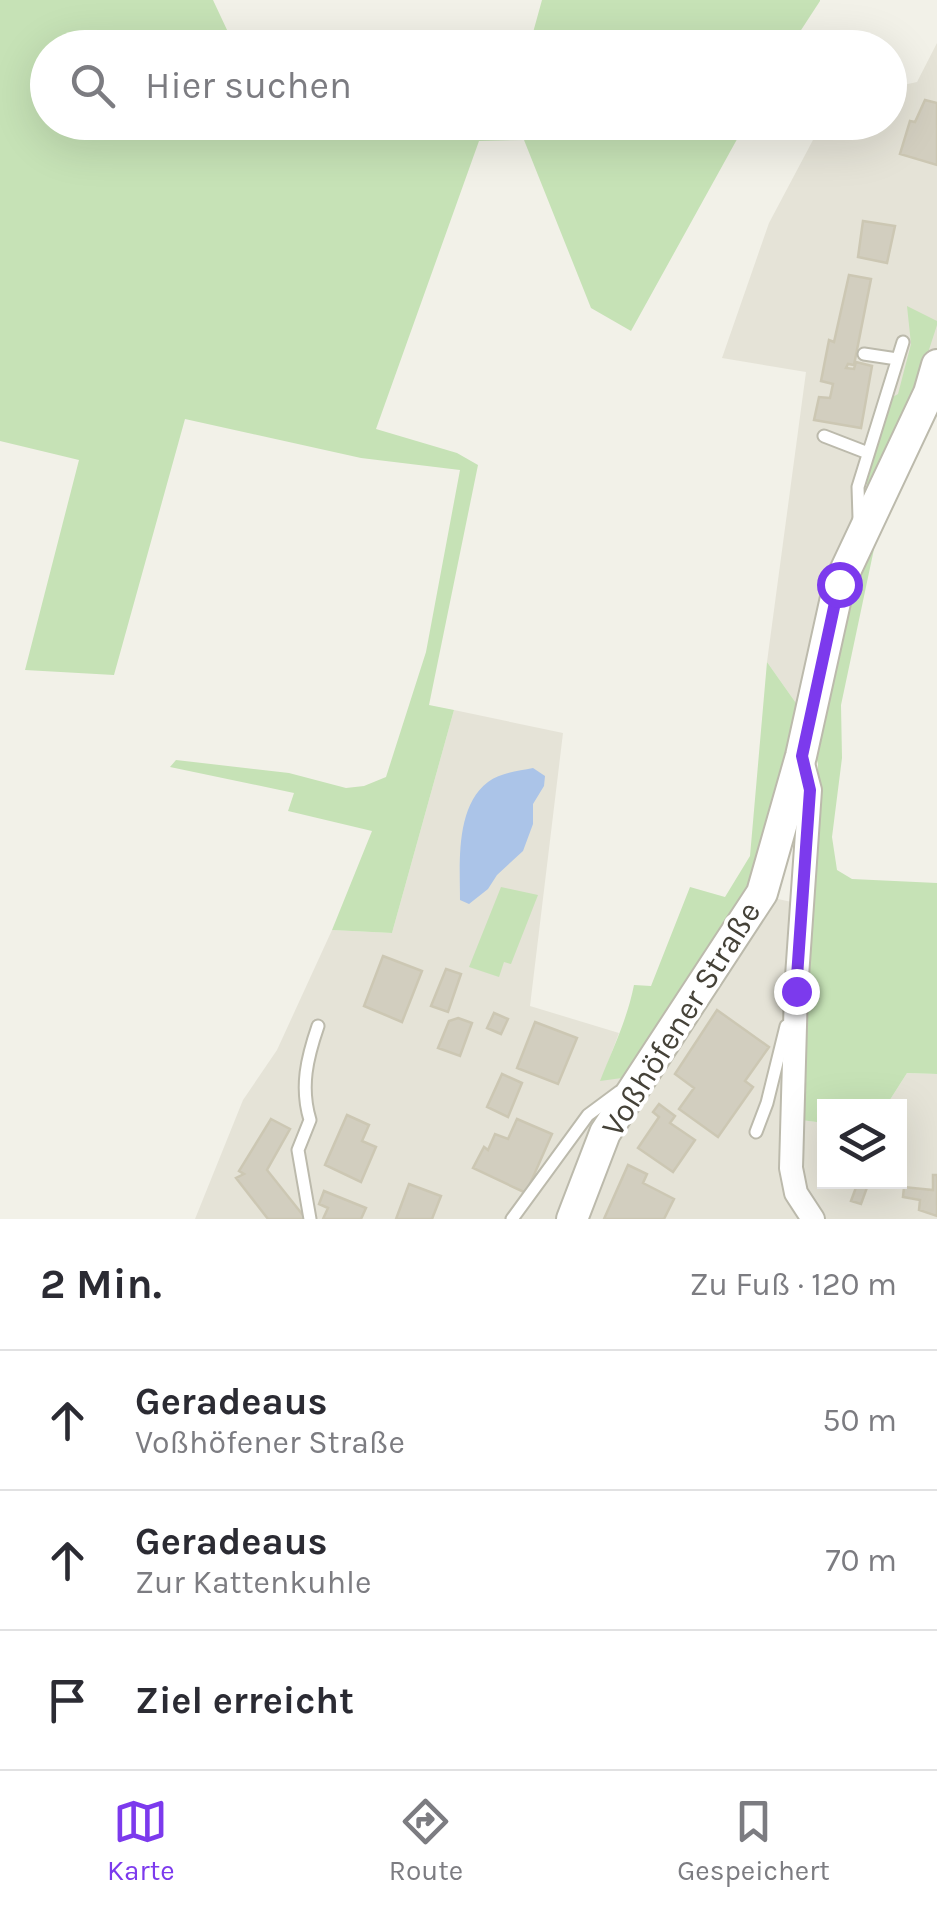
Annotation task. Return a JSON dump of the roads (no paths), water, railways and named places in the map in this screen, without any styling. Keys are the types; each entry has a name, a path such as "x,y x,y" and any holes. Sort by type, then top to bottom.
{"street":[{"name":"Voßhöfener Straße","path":"572,1219 605,1133 762,892 802,756 839,584 929,393 937,365"},
{"path":"802,756 810,790 796,991 791,1168 796,1192 812,1219"}],"lane":[{"path":"860,537 858,487 903,342"},
{"path":"864,354 897,359"},
{"path":"824,436 868,453"},
{"path":"756,1132 796,991"},
{"path":"310,1219 298,1150 310,1120 304,1100 305,1076 318,1026"},
{"path":"512,1219 588,1114 618,1092 633,1090"}],"water":[{"path":"533,768 545,776 544,786 533,804 533,824 523,851 469,904 460,900 462,837 477,793 493,779"}]}
